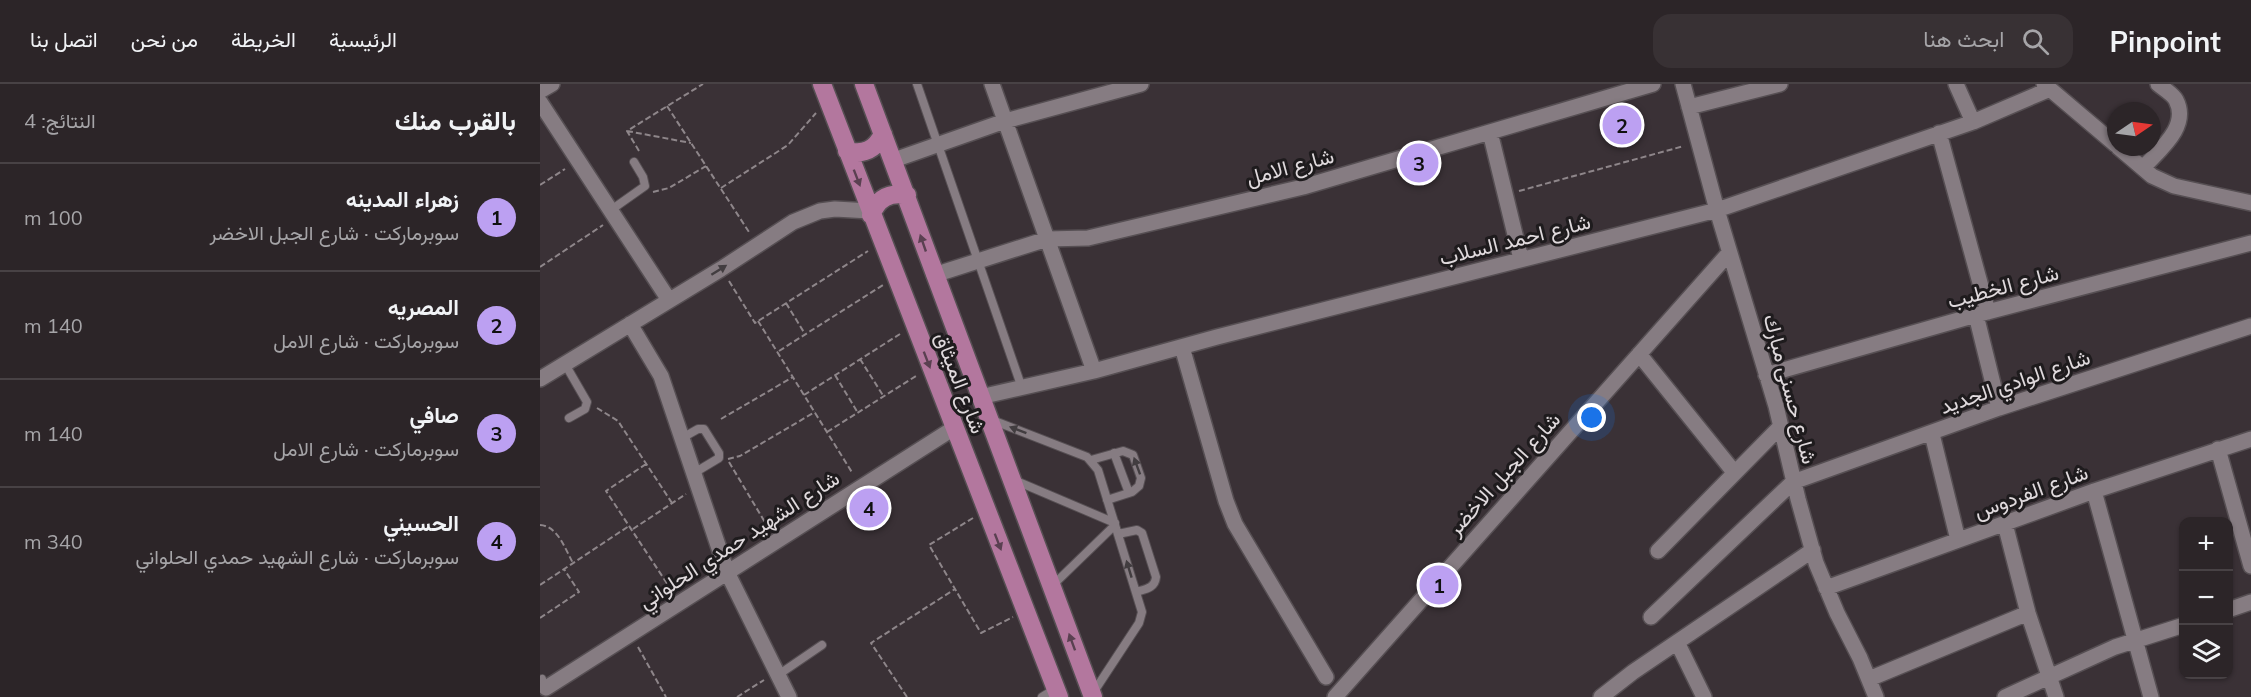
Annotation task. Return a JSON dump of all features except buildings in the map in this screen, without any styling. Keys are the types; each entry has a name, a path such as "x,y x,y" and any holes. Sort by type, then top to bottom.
{"main road":[{"name":"شارع الميثاق","path":"864,84 1092,696"},
{"name":"شارع الميثاق","path":"824,92 1025,611 1053,694"},
{"path":"847,151 858,153 869,151 878,144 883,134"},
{"path":"870,213 884,196 896,193 907,195"}],"street":[{"path":"540,92 552,84"},
{"path":"992,84 1094,371"},
{"path":"894,160 1005,121 1141,84"},
{"name":"شارع الامل","path":"934,275 1047,240 1088,238 1303,187 1653,84"},
{"name":"شارع حسنى مبارك","path":"1683,84 1813,550 1826,588 1876,697"},
{"path":"1689,107 1780,84"},
{"path":"1956,84 1972,122"},
{"path":"2144,168 2178,128 2181,115 2176,99 2158,84"},
{"path":"2047,87 2107,138"},
{"name":"شارع احمد السلاب","path":"980,397 1094,371 1717,210 1972,122 2047,87"},
{"path":"540,102 669,300"},
{"path":"1491,132 1521,259"},
{"path":"1939,133 1982,314 1999,408"},
{"path":"2129,156 2152,176 2174,186 2251,203"},
{"path":"540,379 793,222 820,211 835,209 870,213"},
{"name":"شارع الخطيب","path":"1766,375 1982,314 2251,243"},
{"name":"شارع الجبل الاخضر","path":"1335,697 1730,253"},
{"path":"630,324 661,376 727,572 789,697"},
{"name":"شارع الوادي الجديد","path":"1793,482 1932,434 1999,408 2251,326"},
{"path":"1182,347 1226,501 1235,524 1326,677"},
{"path":"1639,354 1734,472"},
{"path":"1658,551 1780,427"},
{"name":"شارع الشهيد حمدي الحلواني","path":"544,684 630,634 954,428"},
{"path":"1932,434 1958,540"},
{"name":"شارع الفردوس","path":"1826,588 2094,491 2251,439"},
{"path":"2218,449 2251,566"},
{"path":"1651,617 1793,482"},
{"path":"2094,491 2151,697"},
{"path":"2006,524 2028,613 2056,697"},
{"path":"1601,697 1677,642 1813,550"},
{"path":"2233,609 2251,602"},
{"path":"1869,679 2028,613"},
{"path":"2005,697 2049,676 2135,641 2179,627"},
{"path":"1677,642 1704,697"}],"lane":[{"path":"917,84 1022,388"},
{"path":"614,213 642,189 645,181 634,162"},
{"path":"565,364 585,399 586,406 570,418"},
{"path":"988,418 1091,460 1098,470 1142,612 1140,623 1092,696"},
{"path":"682,438 698,429 704,429 719,453 719,458 696,480"},
{"path":"1091,460 1123,451 1130,452 1140,474 1139,486 1129,493 1107,500"},
{"path":"1114,453 1129,493"},
{"path":"1011,479 1115,524"},
{"path":"1052,586 1115,524"},
{"path":"1118,534 1137,530 1142,533 1156,577 1151,587 1136,592"},
{"path":"777,674 822,645"}],"path":[{"path":"627,131 703,84"},
{"path":"720,188 788,146 824,92"},
{"path":"668,106 757,245"},
{"path":"627,131 691,143"},
{"path":"627,131 641,156 643,177"},
{"path":"1506,195 1698,142"},
{"path":"540,185 579,160"},
{"path":"642,189 661,192 706,166"},
{"path":"540,267 614,213"},
{"path":"721,268 755,323 882,242"},
{"path":"778,352 895,277"},
{"path":"786,303 806,335"},
{"path":"758,321 861,487"},
{"path":"804,395 914,325"},
{"path":"860,359 884,397"},
{"path":"827,432 930,367"},
{"path":"835,375 858,413"},
{"path":"721,419 793,376"},
{"path":"586,406 604,411 618,421 672,503"},
{"path":"719,458 728,459 740,456 815,412"},
{"path":"728,459 776,541"},
{"path":"646,464 606,490 679,603"},
{"path":"632,530 672,503 696,480"},
{"path":"986,511 929,545 981,633 1025,611"},
{"path":"540,525 551,528 555,532 573,563"},
{"path":"540,585 629,526"},
{"path":"540,618 579,592 564,569"},
{"path":"907,697 871,643 955,589"},
{"path":"630,634 666,697"},
{"path":"737,697 777,674"}],"place":[{"name":"المصريه","path":"1622,125"},
{"name":"صافي","path":"1419,163"},
{"name":"الحسيني","path":"869,508"},
{"name":"زهراء المدينه","path":"1439,585"}]}
